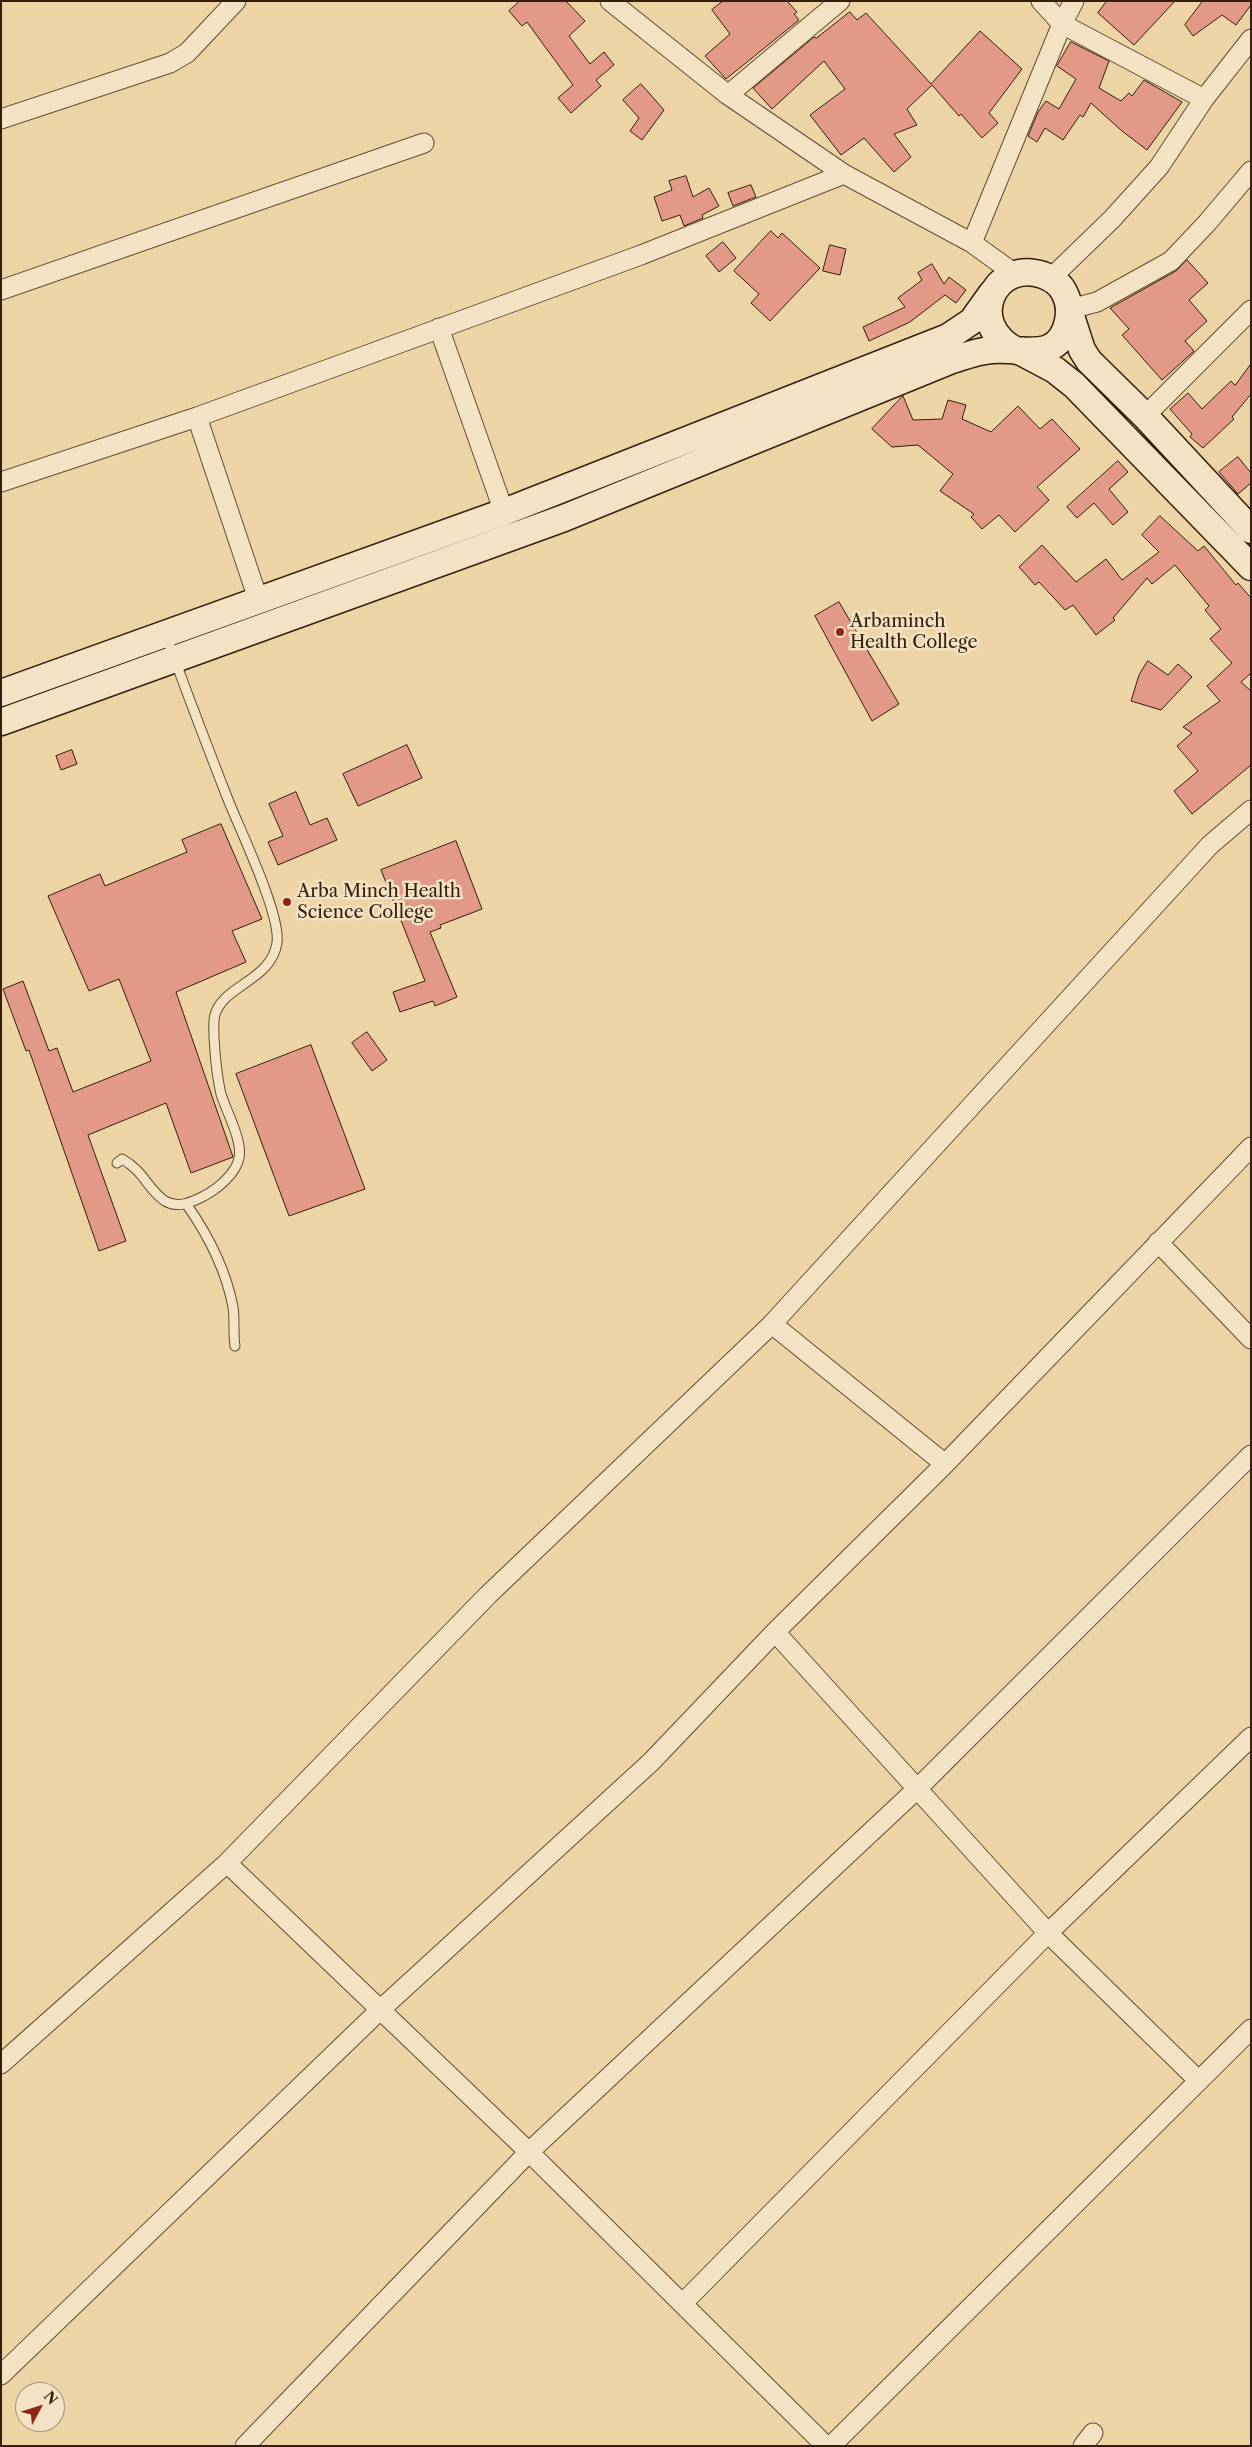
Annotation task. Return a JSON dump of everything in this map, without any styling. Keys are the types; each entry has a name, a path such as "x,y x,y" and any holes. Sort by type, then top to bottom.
{"main road":[{"path":"1,693 259,602 504,512 948,337 972,321 1005,281 1033,272 1051,278 1064,291 1082,350 1089,361 1145,416 1251,530"},
{"path":"1005,281 990,300 988,313 990,326 1001,341 1055,370 1074,385 1251,566"},
{"path":"1,722 564,518 952,360 994,350 1039,352 1055,345 1066,330 1070,311"}],"street":[{"path":"1,119 170,63 186,53 236,1"},
{"path":"610,1 728,95 844,174 972,243 1005,281"},
{"path":"728,95 819,7 840,1"},
{"path":"1041,1 1062,24 1204,98"},
{"path":"972,243 1062,24 1074,1"},
{"path":"1051,278 1112,219 1159,167 1204,98 1251,40"},
{"path":"1,290 424,143"},
{"path":"1070,311 1096,302 1170,262 1207,223 1251,171"},
{"path":"1,482 197,417 641,255 844,174"},
{"path":"1145,416 1251,310"},
{"path":"439,328 504,512"},
{"path":"197,417 259,602"},
{"path":"1,2064 227,1863 488,1595 772,1324 1210,845 1251,810"},
{"path":"1,2375 380,2010 651,1762 775,1632 945,1464 1251,1147"},
{"path":"1158,1242 1251,1339"},
{"path":"772,1324 945,1464"},
{"path":"245,2446 529,2152 917,1789 1251,1455"},
{"path":"775,1632 1048,1934 1199,2082"},
{"path":"683,2303 1048,1934 1251,1737"},
{"path":"227,1863 529,2152 826,2446"},
{"path":"831,2446 1251,2030"}],"lane":[{"path":"117,1163 122,1159 135,1166 166,1201 187,1205 217,1187 235,1168 240,1158 239,1146 221,1092 214,1038 215,1014 228,996 256,977 262,970 273,957 277,941 276,922 166,635"},
{"path":"187,1205 207,1234 226,1284 233,1308 235,1346"}],"building":[{"path":"520,1 566,1 585,21 569,36 590,64 604,52 614,65 596,80 601,86 571,113 558,98 573,85 527,22 522,26 509,11"},
{"path":"723,1 787,1 797,12 794,14 799,20 726,79 705,56 730,34 712,10"},
{"path":"1107,1 1175,1 1134,45 1098,13"},
{"path":"1203,1 1251,1 1251,5 1236,25 1222,15 1193,36 1185,25"},
{"path":"850,12 857,20 866,13 931,84 980,31 1022,69 989,113 998,123 982,138 961,114 959,116 932,85 907,109 917,125 894,134 911,157 894,172 864,138 841,155 810,115 845,89 824,61 772,109 753,88 814,37 816,38"},
{"path":"1071,42 1109,61 1099,88 1121,101 1129,93 1132,96 1144,80 1182,102 1147,150 1122,131 1091,103 1083,117 1080,115 1063,140 1045,128 1037,142 1028,136 1038,112 1046,101 1059,109 1076,79 1057,66"},
{"path":"641,84 664,110 642,140 630,131 639,118 623,100"},
{"path":"686,176 693,197 709,188 719,206 702,215 703,218 684,226 680,215 662,221 654,197 672,190 669,181"},
{"path":"751,185 756,197 733,206 728,193"},
{"path":"771,231 778,238 782,233 820,268 770,321 751,303 759,294 734,271"},
{"path":"723,242 736,258 719,272 706,256"},
{"path":"830,245 846,249 840,275 823,271"},
{"path":"1187,260 1208,283 1189,300 1207,321 1185,341 1194,351 1162,380 1122,335 1129,329 1110,308 1176,271"},
{"path":"932,264 944,284 949,277 966,290 956,303 945,295 910,322 869,341 863,327 905,307 898,298 922,280 918,273"},
{"path":"1251,364 1251,394 1232,417 1234,419 1203,448 1190,437 1192,434 1170,409 1188,393 1202,409 1231,381 1235,385"},
{"path":"903,396 913,420 942,419 948,400 966,405 962,419 991,432 1018,406 1040,429 1052,419 1080,449 1037,487 1049,500 1015,532 999,515 982,529 971,517 974,514 940,491 953,474 918,445 892,447 872,429"},
{"path":"1238,457 1251,473 1251,483 1238,494 1219,472"},
{"path":"1118,461 1128,472 1109,489 1128,512 1113,525 1094,503 1077,518 1067,507"},
{"path":"1160,516 1198,551 1204,546 1236,585 1238,583 1251,598 1251,673 1241,682 1251,691 1251,765 1192,814 1174,791 1198,771 1177,746 1192,733 1183,727 1220,701 1207,686 1232,663 1210,639 1221,629 1205,610 1209,606 1175,565 1152,584 1147,578 1113,618 1115,620 1096,635 1073,605 1065,610 1039,582 1035,585 1019,567 1042,545 1076,582 1106,559 1122,580 1159,552 1142,535"},
{"path":"839,602 899,704 872,721 815,616"},
{"path":"1148,661 1168,675 1178,664 1192,677 1161,710 1131,701 1139,675"},
{"path":"407,745 422,778 358,806 343,774"},
{"path":"72,750 77,764 61,770 56,756"},
{"path":"296,792 310,825 327,818 337,840 278,865 268,842 283,836 269,804"},
{"path":"221,824 262,919 232,931 246,962 176,992 233,1157 191,1173 166,1103 88,1135 126,1241 99,1251 29,1050 26,1051 3,989 23,981 49,1051 57,1048 73,1092 151,1061 119,979 89,991 48,896 100,874 105,886 187,852 182,840"},
{"path":"456,841 482,909 440,925 441,928 430,932 457,997 435,1006 433,1001 400,1012 393,992 425,981 381,870"},
{"path":"367,1032 387,1060 372,1071 352,1043"},
{"path":"311,1045 365,1189 289,1216 236,1074"}],"place":[{"name":"Arbaminch Health College","path":"840,632"},
{"name":"Arba Minch Health Science College","path":"287,902"}]}
